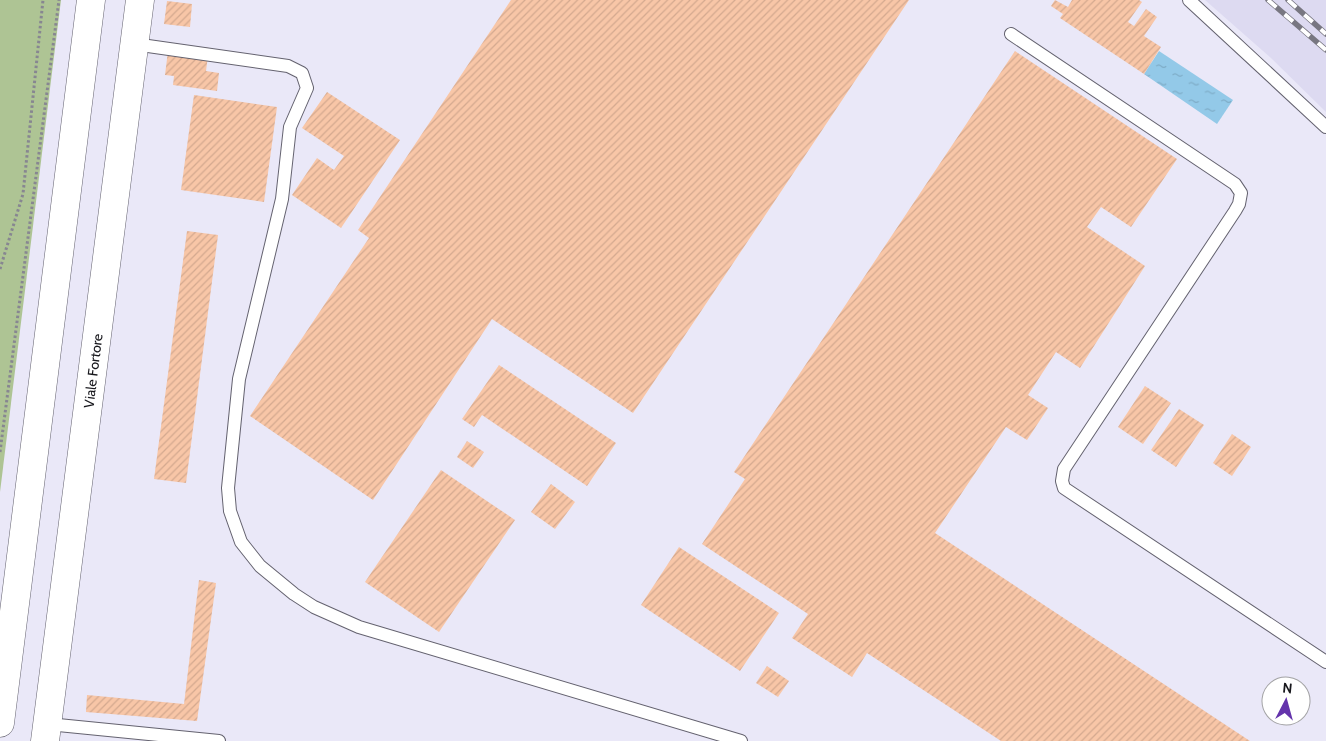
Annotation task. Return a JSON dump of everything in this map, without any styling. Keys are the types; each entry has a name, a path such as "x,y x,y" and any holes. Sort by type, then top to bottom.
{"main road":[{"path":"0,723 91,0"},
{"name":"Viale Fortore","path":"46,733 140,0"}],"lane":[{"path":"1189,0 1326,127"},
{"path":"1011,34 1235,184 1241,193 1239,204 1064,469 1062,481 1064,488 1326,662"},
{"path":"134,44 288,66 302,73 307,88 290,127 282,199 239,379 228,488 234,525 250,556 294,594 314,607 359,627 741,741"},
{"path":"46,733 219,741"}],"path":[{"path":"0,268 23,194 43,0"},
{"path":"0,452 59,0"}],"shaded area":[{"path":"1205,0 1326,0 1326,112 1271,58"}],"green space":[{"path":"0,0 61,0 0,492"}],"water":[{"path":"1159,51 1233,100 1217,124 1144,74"}],"building":[{"path":"511,0 909,0 633,413 492,319 373,500 250,416 369,238 358,230"},
{"path":"1055,0 1068,7 1072,0 1139,0 1142,2 1128,22 1134,26 1146,9 1157,17 1144,36 1161,47 1144,74 1060,18 1063,14 1051,6"},
{"path":"167,1 192,4 190,27 164,24"},
{"path":"169,43 209,48 206,71 219,73 217,91 173,85 174,76 165,75"},
{"path":"1015,51 1177,159 1131,227 1101,207 1087,227 1145,266 1080,368 1056,352 1028,395 1048,408 1027,440 1006,427 935,533 1250,741 1001,741 867,653 852,677 792,638 808,614 702,544 745,479 734,472"},
{"path":"327,92 400,140 341,228 292,195 317,158 334,170 344,156 302,128"},
{"path":"194,95 277,107 264,202 181,190"},
{"path":"187,231 218,235 186,483 154,479"},
{"path":"499,365 616,443 587,486 482,415 474,427 462,419"},
{"path":"1145,386 1171,403 1143,444 1118,427"},
{"path":"1179,409 1204,425 1176,467 1151,450"},
{"path":"1232,434 1251,447 1232,476 1213,463"},
{"path":"467,441 484,452 473,468 457,457"},
{"path":"441,470 515,520 439,632 365,582"},
{"path":"551,484 575,502 555,529 531,512"},
{"path":"679,547 779,613 740,671 641,605"},
{"path":"199,580 216,583 197,721 86,712 87,695 184,704"},
{"path":"767,666 789,681 778,697 756,683"}],"railway":[{"path":"1268,0 1326,50"},
{"path":"1288,0 1326,34"}]}
